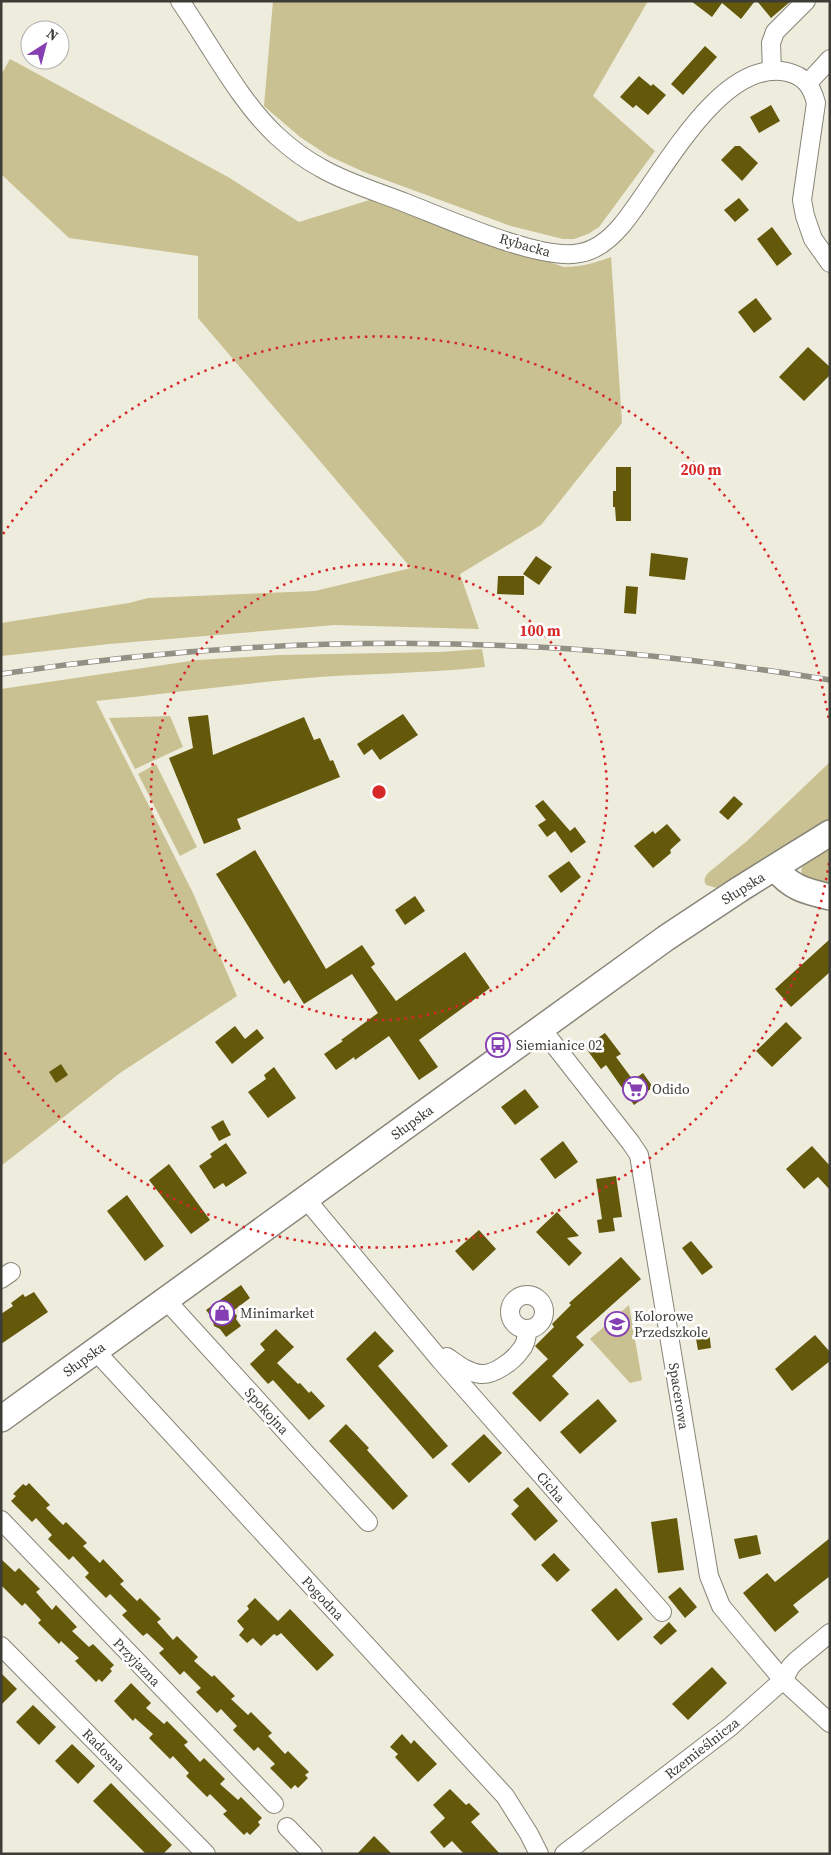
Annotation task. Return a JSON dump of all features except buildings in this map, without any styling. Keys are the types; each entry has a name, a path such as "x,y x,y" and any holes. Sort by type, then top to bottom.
{"main road":[{"name":"Słupska","path":"1,1419 687,924 830,834"},
{"path":"775,868 790,884 830,897"}],"street":[{"name":"Rybacka","path":"180,1 261,119 300,154 321,168 478,231 547,253 568,256 591,250 609,238 632,212 687,133 708,109 742,81 761,73 772,71 798,75 808,83"},
{"path":"772,71 771,43 775,32 806,1"},
{"path":"830,60 808,83 814,92 816,103 802,200 813,239 830,263"},
{"name":"Spacerowa","path":"541,1028 639,1155 709,1576 722,1606 783,1680 830,1723"},
{"name":"Cicha","path":"306,1199 441,1361 662,1612"},
{"name":"Spokojna","path":"166,1300 368,1522"},
{"path":"441,1361 447,1357 466,1370 475,1373 491,1373 499,1369 520,1351 527,1336 527,1330"},
{"name":"Pogodna","path":"98,1349 114,1371 505,1796 529,1834 538,1854"},
{"name":"Przyjazna","path":"1,1520 274,1804"},
{"name":"Rzemieślnicza","path":"564,1854 730,1727 783,1680 791,1666 830,1633"},
{"name":"Radosna","path":"1,1646 206,1854"},
{"path":"287,1827 313,1854"}],"shaded area":[{"path":"273,1 648,1 593,96 655,151 599,227 588,234 574,239 563,239 511,226 364,172 329,156 300,137 264,106"},
{"path":"10,59 20,64 20,70 30,70 228,177 299,222 376,198 470,235 564,267 588,264 611,257 622,423 541,525 460,574 479,629 335,625 109,644 1,656 1,623 129,603 148,598 315,591 411,568 198,318 198,256 69,238 1,174 1,75"},
{"path":"482,649 485,667 296,679 96,701 193,893 237,996 120,1073 1,1166 1,689 197,660 280,655 440,652"},
{"path":"170,716 183,747 135,769 109,718"},
{"path":"830,762 830,818 717,888 706,885 705,879 708,873 747,841"},
{"path":"156,764 197,847 180,856 138,774"},
{"path":"830,844 830,883 825,883 824,887 804,879 802,867 804,862"},
{"path":"629,1305 642,1380 630,1383 590,1339"}],"railway":[{"path":"1,674 65,665 193,652 321,644 386,643 514,646 633,654 751,668 830,680"}],"place":[{"name":"Siemianice 02","path":"498,1045"},
{"name":"Odido","path":"635,1089"},
{"name":"Minimarket","path":"222,1313"},
{"name":"Kolorowe Przedszkole","path":"617,1324"}]}
